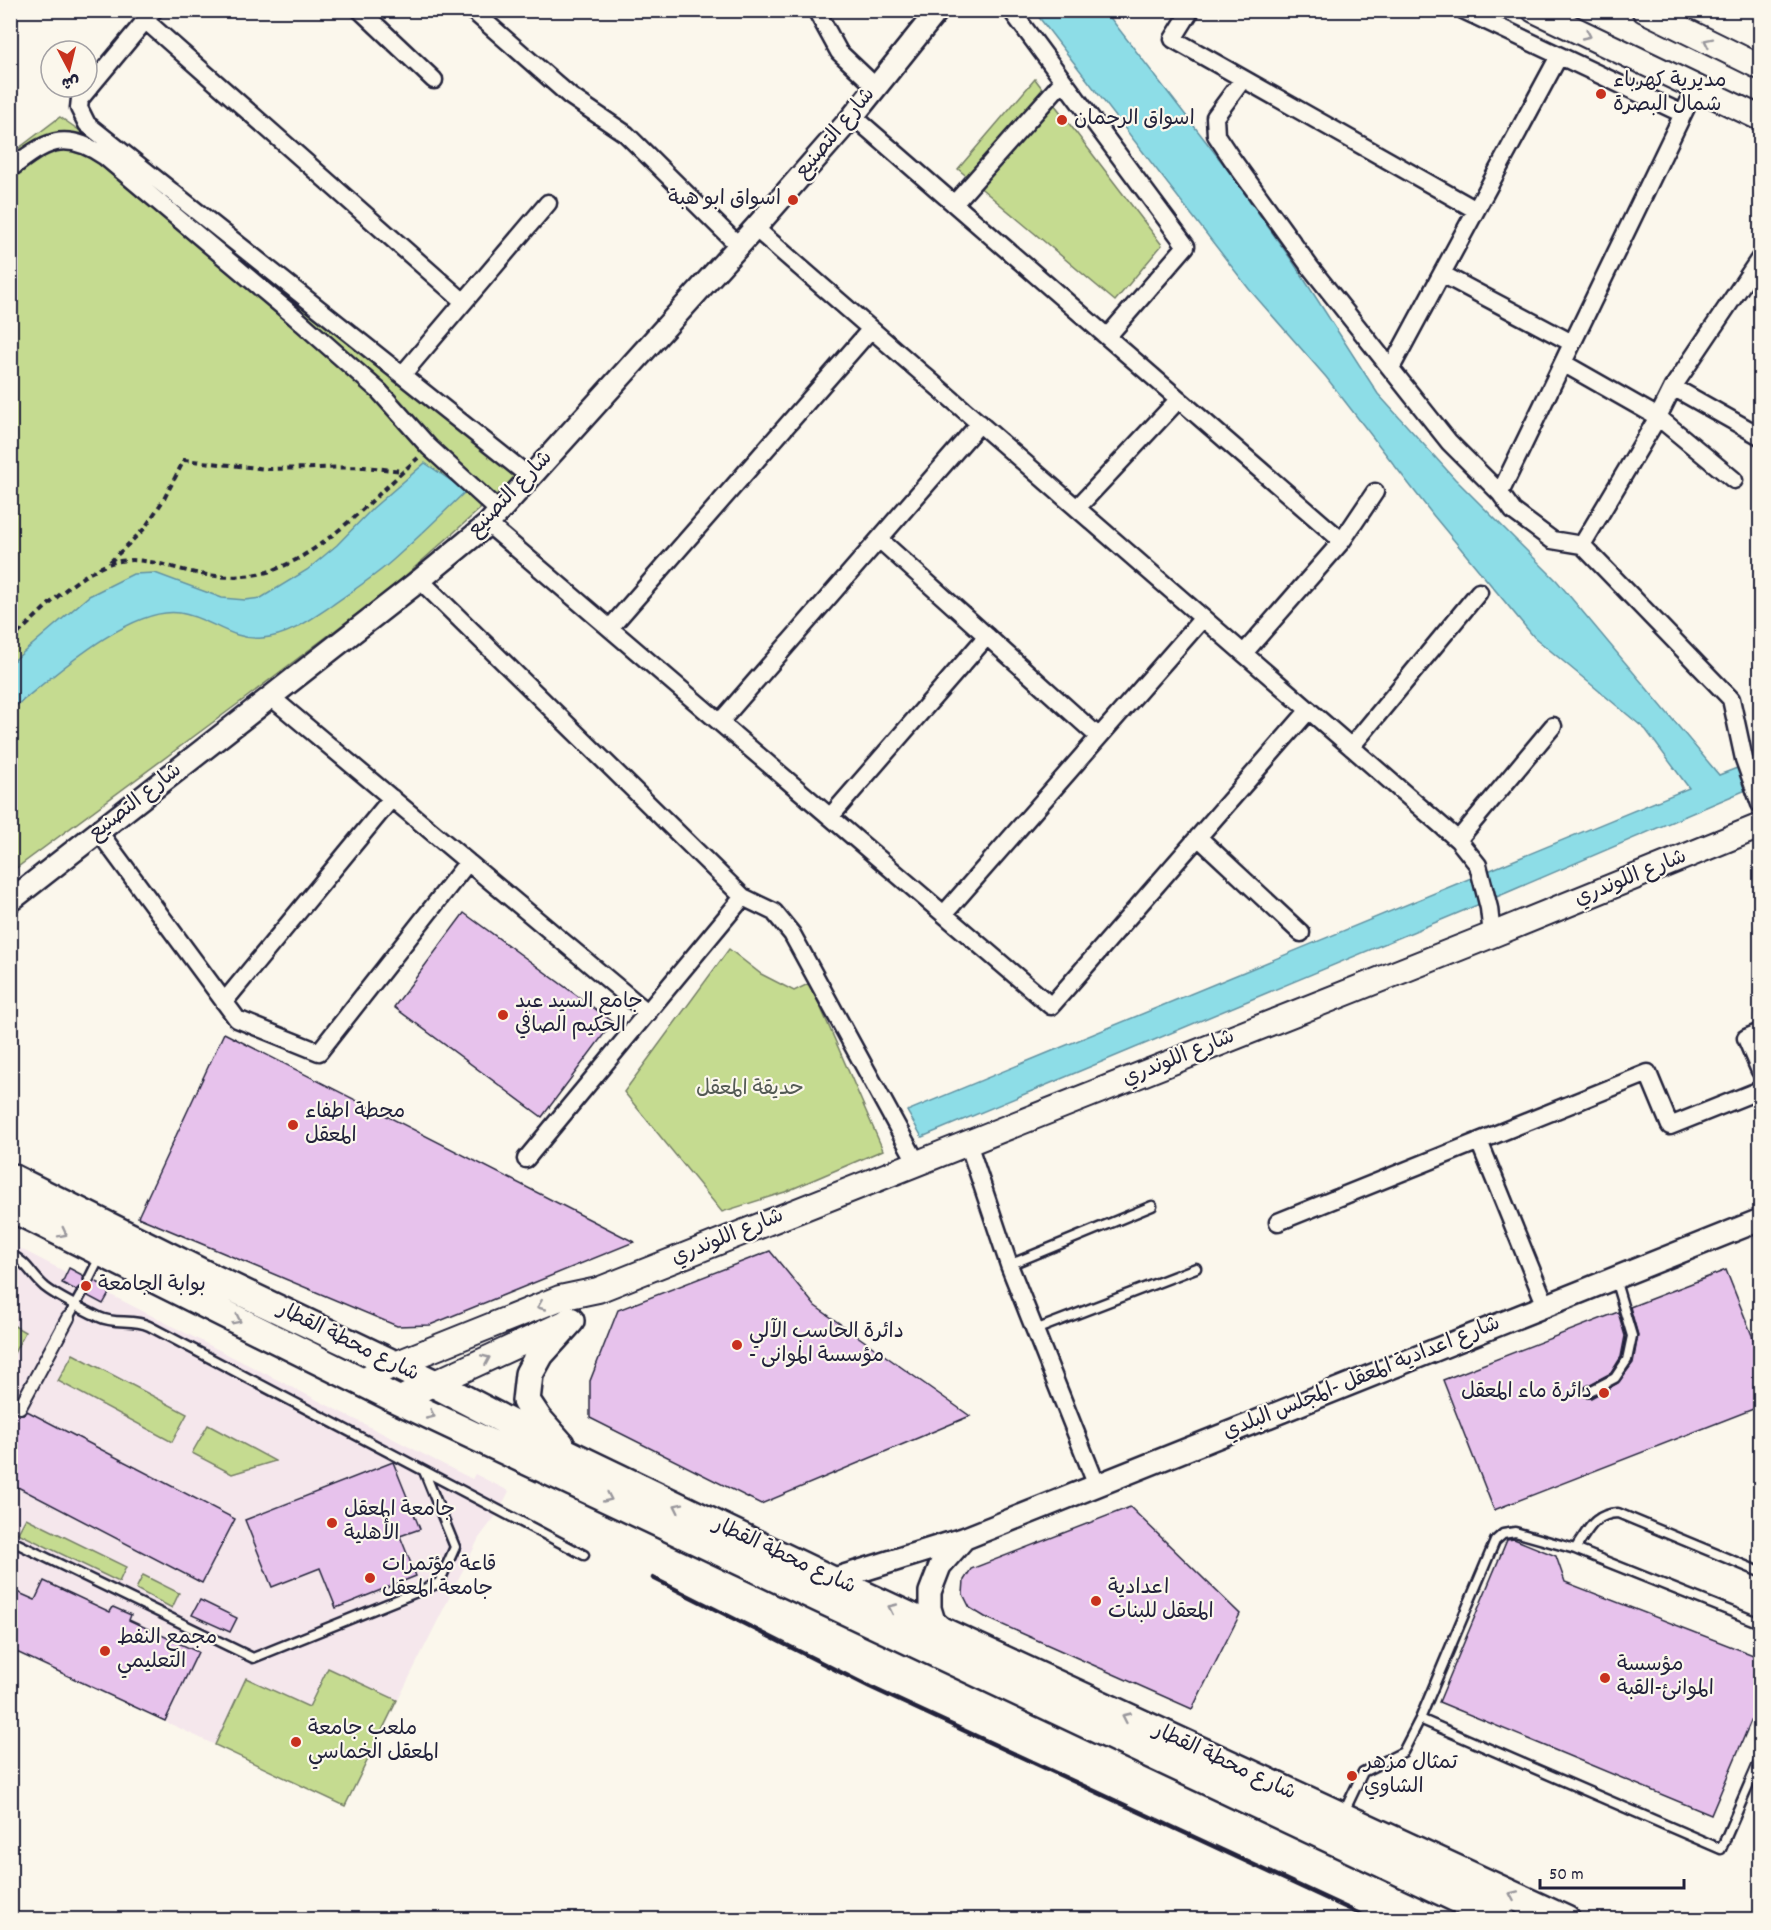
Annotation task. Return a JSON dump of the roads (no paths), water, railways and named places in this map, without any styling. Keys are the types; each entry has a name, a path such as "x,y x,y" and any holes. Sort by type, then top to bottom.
{"main road":[{"path":"1534,10 1761,118"},
{"path":"1644,10 1761,67"},
{"name":"شارع اللوندري","path":"363,1381 393,1365 560,1298 598,1290 1761,826"},
{"name":"شارع محطة القطار","path":"10,1177 206,1275 433,1383 571,1455 831,1580 1566,1920"},
{"name":"شارع محطة القطار","path":"10,1207 398,1400 1503,1920"},
{"path":"192,1298 206,1275"},
{"path":"571,1455 538,1419 526,1401 529,1374 540,1354 598,1290"},
{"path":"398,1400 570,1321"}],"street":[{"path":"360,10 434,80"},
{"path":"472,10 570,96 626,134 739,246"},
{"path":"816,10 839,52 876,87"},
{"name":"شارع التصنيع","path":"10,902 420,580 494,517 755,228 853,116 938,10"},
{"path":"1011,10 1186,246 1107,337"},
{"path":"1191,10 1173,39 1476,210"},
{"path":"1463,10 1683,114"},
{"path":"464,302 150,16 80,99 79,108 87,123 531,477"},
{"path":"1391,369 1559,56"},
{"path":"1243,79 1215,117 1216,135 1310,267 1449,442 1500,493 1513,511 1551,540 1582,545 1731,699 1744,759 1758,798"},
{"path":"954,204 1063,81"},
{"path":"1500,493 1696,87"},
{"path":"853,116 1342,541"},
{"path":"10,169 30,154 53,142 70,140 87,146 104,156 371,384 494,517 610,628 1051,1006 1309,710"},
{"path":"402,375 548,203"},
{"path":"755,228 1458,840 1478,865 1489,908 1492,935"},
{"path":"1582,545 1658,417 1673,387 1761,258"},
{"path":"1442,274 1572,343"},
{"path":"610,628 871,329"},
{"path":"1563,363 1658,417 1734,480"},
{"path":"1673,387 1761,436"},
{"path":"1077,508 1179,399"},
{"path":"720,722 980,423"},
{"path":"1244,653 1342,541 1375,492"},
{"path":"879,539 1099,737"},
{"path":"420,580 743,897 774,912 792,934 917,1163"},
{"path":"1351,747 1479,592"},
{"path":"944,914 1203,618"},
{"path":"830,817 987,636"},
{"path":"271,697 648,1013"},
{"path":"1458,840 1553,726"},
{"path":"224,1002 392,798"},
{"path":"99,832 237,1019 319,1052 468,862"},
{"path":"1198,837 1301,933"},
{"path":"526,1159 743,897"},
{"path":"1761,1032 1746,1038 1761,1071"},
{"path":"1278,1222 1647,1073 1670,1126 1761,1090"},
{"path":"1479,1141 1546,1306"},
{"path":"968,1143 1009,1264 1097,1485"},
{"name":"شارع اعدادية المعقل -المجلس البلدي","path":"831,1580 963,1539 1761,1220"},
{"path":"20,1407 68,1318"},
{"path":"951,1636 934,1621 930,1608 930,1592 940,1566 963,1539"}],"lane":[{"path":"1009,1264 1152,1206"},
{"path":"89,1279 102,1253"},
{"path":"10,1254 24,1262 46,1287 75,1305 107,1320 138,1322 149,1326 584,1555"},
{"path":"1035,1330 1196,1268"},
{"path":"1588,1392 1615,1378 1627,1360 1632,1336 1615,1278"},
{"path":"68,1318 82,1293"},
{"path":"10,1540 253,1658 439,1583 455,1547 423,1471"},
{"path":"1575,1549 1597,1518 1605,1514 1618,1513 1761,1572"},
{"path":"1342,1817 1363,1772 1403,1752 1420,1719 1495,1541 1503,1534 1515,1532 1575,1549 1761,1623"},
{"path":"1420,1719 1721,1849 1761,1759"}],"water":[{"path":"1034,11 1105,11 1228,170 1293,262 1378,394 1455,479 1557,581 1719,775 1760,759 1760,784 1506,893 922,1137 907,1111 1689,788 1646,730 1534,637 1433,515 1326,377 1249,289"},
{"path":"425,463 466,491 386,566 307,622 272,637 251,638 240,636 191,615 160,614 115,632 91,647 11,710 11,663 89,596 133,574 155,573 222,598 245,600 261,598 307,570"}],"railway":[{"path":"653,1578 870,1687 1373,1920"}],"place":[{"name":"مديرية كهرباء شمال البصرة","path":"1601,94"},
{"name":"اسواق الرحمان","path":"1062,120"},
{"name":"اسواق ابو هبة","path":"793,200"},
{"name":"جامع السيد عبد الحكيم الصافي","path":"503,1015"},
{"name":"محطة اطفاء المعقل","path":"293,1125"},
{"name":"بوابة الجامعة","path":"86,1286"},
{"name":"دائرة الحاسب الآلي - مؤسسة الموانى","path":"737,1345"},
{"name":"دائرة ماء المعقل","path":"1604,1393"},
{"name":"جامعة المعقل الأهلية","path":"332,1523"},
{"name":"قاعة مؤتمرات جامعة المعقل","path":"370,1578"},
{"name":"اعدادية المعقل للبنات","path":"1096,1601"},
{"name":"مجمع النفط التعليمي","path":"105,1651"},
{"name":"مؤسسة الموانئ-القبة","path":"1605,1678"},
{"name":"ملعب جامعة المعقل الخماسي","path":"296,1742"},
{"name":"تمثال مزهر الشاوي","path":"1352,1776"}],"park label":[{"name":"حديقة المعقل","path":"750,1090"}]}
